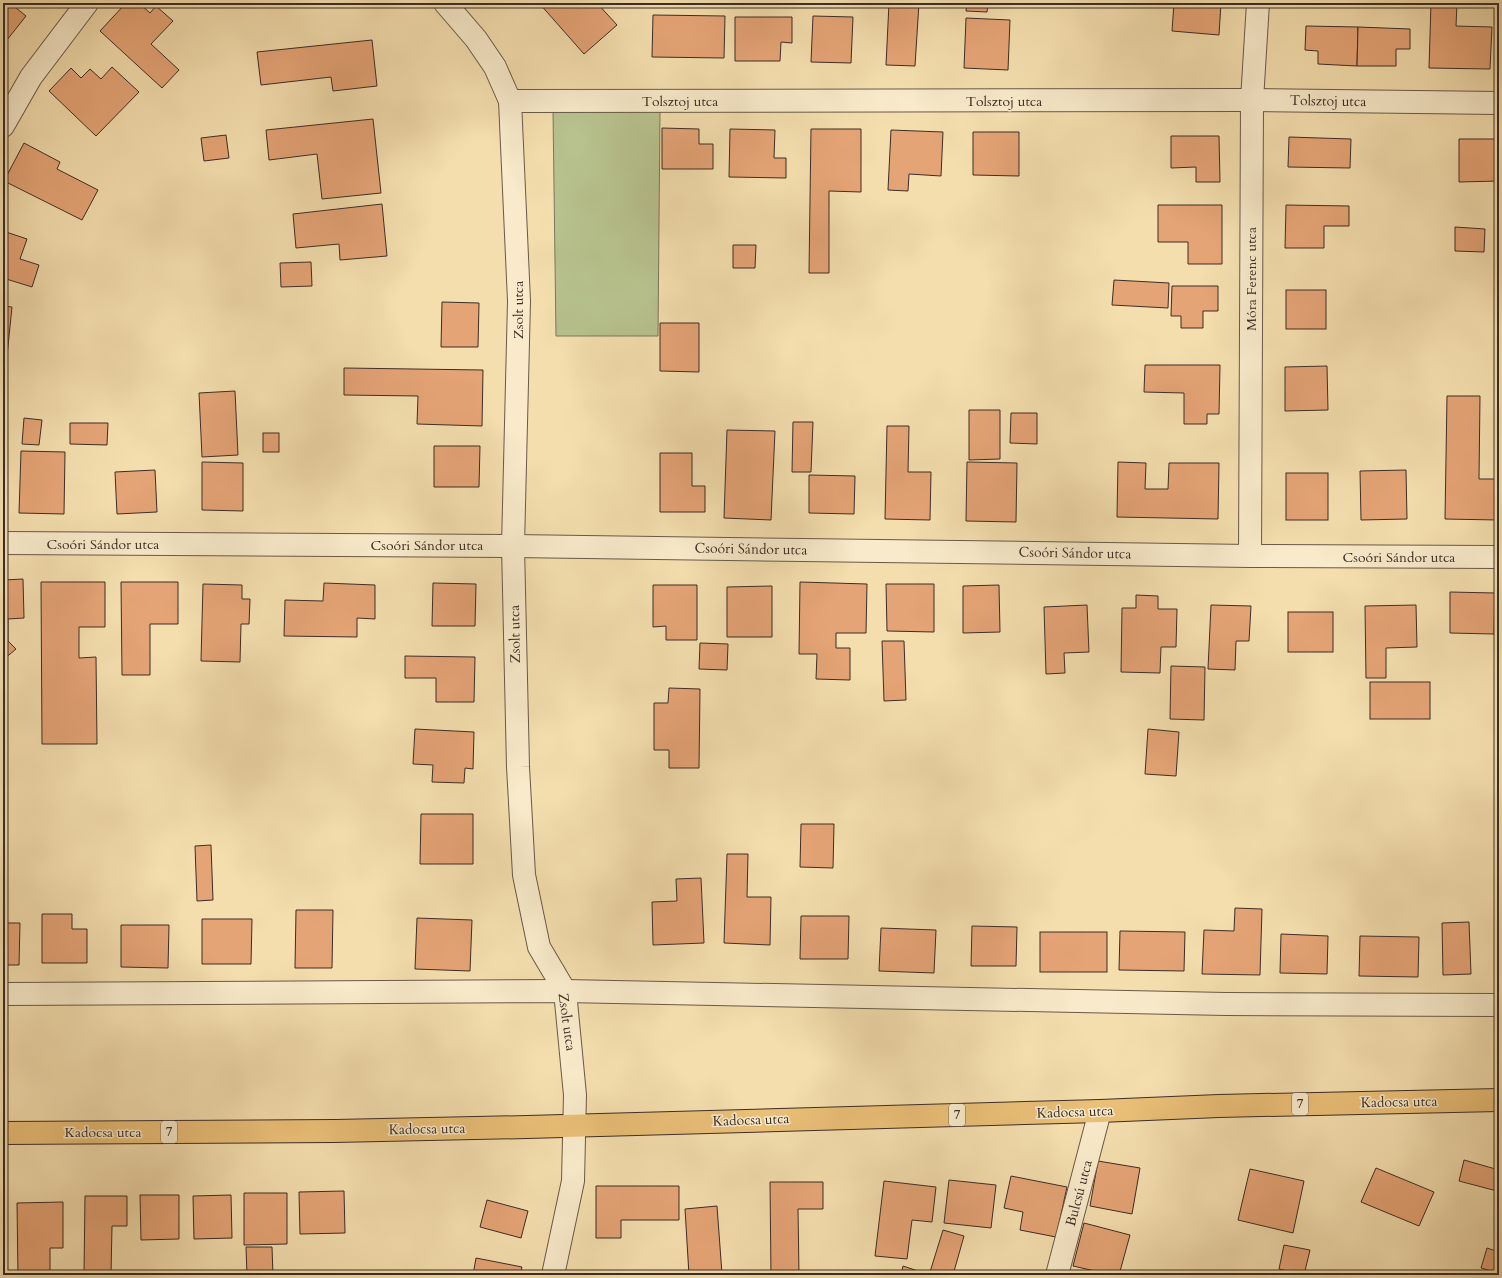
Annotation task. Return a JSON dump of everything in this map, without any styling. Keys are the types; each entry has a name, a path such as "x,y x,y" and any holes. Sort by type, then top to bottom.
{"main road":[{"name":"Kadocsa utca","path":"3,1133 335,1131 1100,1111 1219,1106 1499,1100"}],"street":[{"path":"3,126 31,77 87,3"},
{"name":"Zsolt utca","path":"444,3 476,39 495,67 510,101 519,301 513,546 518,767 524,874 539,947 565,992 575,1095 573,1181 552,1275"},
{"name":"Móra Ferenc utca","path":"1250,556 1252,100 1258,3"},
{"name":"Tolsztoj utca","path":"510,101 1252,100 1499,103"},
{"name":"Csoóri Sándor utca","path":"3,544 513,546 1250,556 1499,557"},
{"path":"3,994 565,992 1226,1004 1499,1005"},
{"name":"Bulcsú utca","path":"1057,1275 1100,1111"}],"green space":[{"path":"660,110 658,336 556,336 553,111"}],"building":[{"path":"3,3 10,3 26,16 3,45"},
{"path":"126,3 139,3 150,13 156,6 173,21 151,44 179,70 162,88 100,31"},
{"path":"539,3 597,3 617,25 584,54"},
{"path":"889,3 919,3 915,66 886,65"},
{"path":"967,3 988,3 987,12 966,11"},
{"path":"1174,3 1221,3 1219,35 1172,31"},
{"path":"1431,3 1457,3 1456,26 1492,27 1490,69 1429,68"},
{"path":"653,15 725,16 724,58 652,57"},
{"path":"813,16 853,17 851,63 811,62"},
{"path":"735,17 792,17 792,43 781,42 780,61 735,61"},
{"path":"966,18 1010,20 1008,70 964,68"},
{"path":"1306,26 1358,27 1357,66 1318,64 1318,51 1305,50"},
{"path":"1358,27 1410,29 1410,49 1396,49 1396,66 1357,66"},
{"path":"372,40 377,86 333,91 331,77 261,85 257,52"},
{"path":"112,67 139,92 96,136 49,91 71,68 81,78 90,69 101,79"},
{"path":"373,119 381,193 322,199 317,154 269,160 266,130"},
{"path":"662,128 699,129 699,144 713,144 713,169 662,169"},
{"path":"730,129 775,130 774,158 786,158 786,178 729,177"},
{"path":"811,129 861,129 861,192 829,191 829,273 809,273"},
{"path":"891,130 943,132 941,176 909,174 908,191 888,190"},
{"path":"973,132 1019,132 1019,176 973,175"},
{"path":"226,135 229,158 204,161 201,138"},
{"path":"1171,136 1219,136 1220,182 1196,182 1196,167 1171,168"},
{"path":"1289,137 1351,139 1350,168 1288,167"},
{"path":"1459,139 1499,139 1499,181 1459,182"},
{"path":"24,143 60,162 57,169 98,190 82,220 4,181"},
{"path":"382,204 387,256 340,260 339,244 296,248 293,214"},
{"path":"1158,205 1222,205 1222,264 1188,264 1188,242 1158,242"},
{"path":"1286,205 1349,206 1349,226 1324,226 1324,248 1285,248"},
{"path":"1455,227 1485,229 1484,252 1455,251"},
{"path":"3,231 27,239 20,259 39,265 32,287 3,278"},
{"path":"733,245 756,245 755,268 733,268"},
{"path":"311,262 312,286 281,287 280,263"},
{"path":"1114,280 1169,283 1168,308 1112,305"},
{"path":"1172,286 1218,286 1218,311 1203,311 1203,328 1181,328 1181,316 1171,316"},
{"path":"1286,290 1326,290 1326,329 1286,329"},
{"path":"442,302 479,303 478,347 441,347"},
{"path":"3,306 12,307 7,356 3,356"},
{"path":"660,323 699,323 699,372 660,371"},
{"path":"1145,365 1220,365 1219,414 1207,414 1207,424 1184,424 1184,393 1144,392"},
{"path":"1327,366 1328,410 1285,411 1285,367"},
{"path":"344,368 483,370 482,426 417,424 418,396 344,395"},
{"path":"235,391 238,455 202,457 199,393"},
{"path":"1447,396 1480,396 1479,479 1498,479 1498,520 1445,519"},
{"path":"969,410 1000,410 1000,459 969,460"},
{"path":"1011,413 1037,413 1037,444 1010,443"},
{"path":"24,418 42,420 39,445 22,444"},
{"path":"793,422 813,422 811,472 792,472"},
{"path":"70,423 108,423 107,445 70,444"},
{"path":"887,426 909,426 908,472 931,472 930,520 885,519"},
{"path":"727,430 775,431 771,520 724,518"},
{"path":"263,433 279,433 279,452 263,452"},
{"path":"434,446 480,446 479,487 434,487"},
{"path":"21,451 65,452 64,514 19,513"},
{"path":"660,453 692,453 692,486 705,486 705,512 660,512"},
{"path":"202,462 243,463 243,511 202,510"},
{"path":"967,462 1017,463 1016,522 966,521"},
{"path":"1118,462 1146,463 1145,489 1168,489 1169,463 1219,463 1218,519 1117,517"},
{"path":"155,470 157,512 117,514 115,472"},
{"path":"1406,470 1407,519 1361,520 1360,471"},
{"path":"1286,473 1328,473 1328,520 1286,520"},
{"path":"809,475 855,476 854,514 809,513"},
{"path":"23,579 24,618 8,619 8,641 16,649 3,660 3,580"},
{"path":"41,582 105,582 105,627 79,627 79,658 96,657 97,744 42,744"},
{"path":"121,582 178,582 178,624 150,624 150,675 122,675"},
{"path":"800,582 867,584 866,633 836,633 836,648 850,648 850,680 816,679 817,654 799,654"},
{"path":"324,583 375,585 375,619 357,618 357,637 284,636 285,600 323,601"},
{"path":"433,583 476,584 475,626 432,626"},
{"path":"203,584 242,585 242,599 250,599 249,624 241,624 240,662 201,661"},
{"path":"886,584 934,584 934,632 887,631"},
{"path":"653,585 697,585 697,640 666,640 666,626 653,627"},
{"path":"999,585 1000,632 963,633 963,586"},
{"path":"772,586 772,637 727,637 727,587"},
{"path":"1450,592 1495,593 1494,634 1450,633"},
{"path":"1136,595 1158,596 1158,609 1177,609 1176,647 1161,647 1160,673 1121,672 1122,608 1136,608"},
{"path":"1087,605 1089,652 1064,653 1065,673 1046,674 1044,607"},
{"path":"1211,605 1251,606 1249,641 1236,641 1235,670 1208,669"},
{"path":"1416,605 1417,647 1386,648 1386,678 1366,678 1365,606"},
{"path":"1288,612 1333,612 1333,652 1288,652"},
{"path":"882,641 904,641 906,700 884,701"},
{"path":"700,643 728,644 727,670 699,669"},
{"path":"405,656 475,657 474,702 436,702 436,678 405,678"},
{"path":"1171,666 1205,667 1204,720 1170,719"},
{"path":"1370,682 1430,682 1430,719 1370,719"},
{"path":"669,688 700,689 699,768 669,768 669,750 654,750 654,703 668,703"},
{"path":"415,729 474,732 473,769 465,768 464,783 432,782 433,765 413,764"},
{"path":"1148,729 1179,732 1176,776 1145,774"},
{"path":"421,814 473,814 473,864 420,864"},
{"path":"801,824 834,824 833,868 800,867"},
{"path":"211,845 213,900 197,901 195,846"},
{"path":"727,854 748,854 747,897 771,897 770,945 724,943"},
{"path":"701,878 704,943 653,945 652,902 677,901 676,879"},
{"path":"1235,908 1262,909 1260,975 1202,974 1204,930 1234,931"},
{"path":"296,910 333,910 332,968 295,968"},
{"path":"42,914 72,914 72,929 87,929 87,963 42,963"},
{"path":"801,916 849,916 848,959 800,959"},
{"path":"417,918 472,920 470,971 415,969"},
{"path":"202,919 252,919 251,964 202,964"},
{"path":"1469,922 1471,974 1443,975 1442,923"},
{"path":"3,923 20,923 19,965 3,965"},
{"path":"121,925 169,925 168,968 121,967"},
{"path":"972,926 1017,927 1016,966 971,966"},
{"path":"881,928 936,930 934,973 879,971"},
{"path":"1120,931 1185,932 1184,971 1119,970"},
{"path":"1040,932 1107,932 1107,972 1040,972"},
{"path":"1281,934 1328,936 1327,974 1280,973"},
{"path":"1360,936 1419,937 1418,977 1359,976"},
{"path":"1464,1160 1499,1170 1499,1185 1497,1191 1459,1181"},
{"path":"1098,1161 1140,1168 1132,1214 1090,1206"},
{"path":"1376,1168 1434,1192 1419,1226 1361,1202"},
{"path":"1250,1169 1304,1181 1293,1233 1238,1220"},
{"path":"1011,1176 1067,1187 1056,1237 1020,1230 1023,1212 1004,1208"},
{"path":"949,1180 996,1185 991,1228 944,1223"},
{"path":"884,1181 936,1187 932,1222 912,1220 907,1259 875,1256"},
{"path":"770,1182 823,1182 823,1209 798,1209 799,1275 771,1275"},
{"path":"596,1186 679,1186 679,1220 621,1220 621,1238 596,1238"},
{"path":"344,1191 345,1233 300,1234 299,1192"},
{"path":"244,1193 287,1193 287,1244 244,1245"},
{"path":"140,1195 179,1195 179,1239 141,1240"},
{"path":"231,1195 232,1238 194,1239 193,1196"},
{"path":"85,1196 127,1196 127,1226 112,1226 111,1275 84,1275"},
{"path":"487,1200 528,1211 521,1238 480,1227"},
{"path":"63,1202 63,1248 50,1248 50,1275 18,1275 17,1203"},
{"path":"717,1206 722,1274 689,1275 685,1209"},
{"path":"1084,1223 1130,1235 1119,1275 1093,1275 1095,1271 1073,1266"},
{"path":"943,1230 964,1236 953,1275 939,1275 930,1272"},
{"path":"1284,1245 1310,1250 1304,1275 1279,1269"},
{"path":"246,1247 272,1247 273,1275 247,1275"},
{"path":"1487,1248 1499,1252 1499,1273 1481,1268"},
{"path":"476,1258 522,1267 520,1275 473,1275"},
{"path":"903,1266 930,1275 901,1275"}]}
